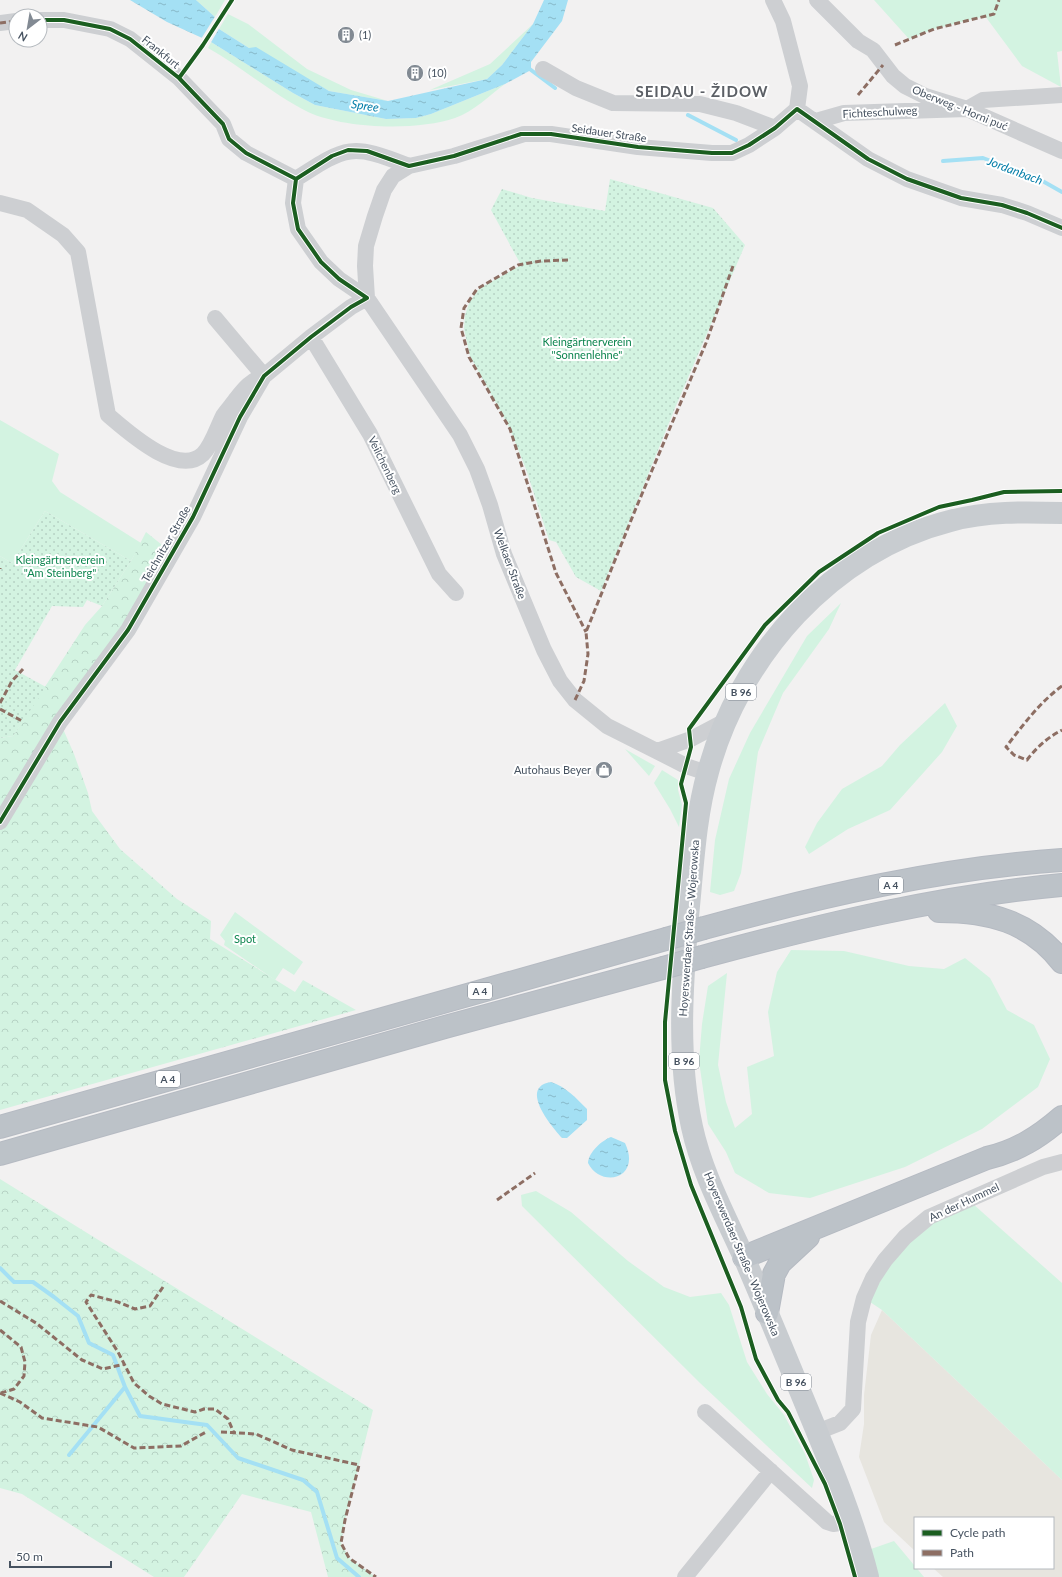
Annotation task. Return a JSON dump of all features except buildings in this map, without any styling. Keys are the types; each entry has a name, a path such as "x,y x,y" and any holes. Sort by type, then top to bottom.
{"highway":[{"path":"1019,863 1062,846"},
{"name":"A 4","path":"0,1127 279,1047 419,1010 764,912 867,889 940,875 1019,863 1062,860"},
{"name":"A 4","path":"0,1154 445,1026 801,930 892,910 978,895 1062,885"},
{"path":"892,910 951,911 998,918 1023,927 1048,945 1062,962"},
{"path":"987,1158 1042,1121 1062,1101"},
{"path":"744,1258 987,1158 1007,1153 1031,1142 1062,1117"},
{"path":"767,1313 772,1281 780,1263 817,1228"}],"main road":[{"name":"Hoyerswerdaer Straße - Wojerowska","path":"868,1577 852,1521 817,1432 744,1258 708,1177 692,1129 684,1078 682,1021 686,942 694,848 708,773 727,720 755,664 778,634 803,608 856,564 886,546 914,533 947,522 1004,512 1062,512"}],"street":[{"path":"773,0 783,21 800,86 797,109 868,158 907,179 961,198 1002,206 1027,213 1062,228"},
{"name":"Oberweg - Horni puć","path":"817,0 858,41 873,50 888,70 905,86 925,96 967,109 1062,151"},
{"name":"Frankfurt","path":"48,20 64,20 110,29 130,39 179,78 219,120 229,139 246,153 296,178"},
{"path":"543,69 576,88 613,103 700,104 736,113 775,128"},
{"name":"Fichteschulweg","path":"816,121 844,113 967,109 983,100 1062,95"},
{"name":"Seidauer Straße","path":"367,298 365,266 366,252 375,216 384,190 393,176 409,166 454,156 524,134 551,134 638,147 712,153 732,152 749,145 775,128 797,109"},
{"path":"367,298 339,279 321,262 298,229 293,203 296,178 332,156 348,150 367,151 409,166"},
{"name":"Teichnitzer Straße","path":"0,203 27,210 63,235 78,252 108,415 126,431 157,452 177,460 190,461 197,458 204,453 224,415 243,391 255,379 264,376"},
{"name":"Teichnitzer Straße","path":"0,822 60,722 128,630 193,517 240,417 264,376 311,337 351,307 367,298"},
{"name":"Welkaer Straße","path":"367,298 460,435 477,469 490,505 504,554 544,650 560,681 574,700 607,726 686,766 708,773"},
{"path":"215,318 264,376"},
{"name":"Veilchenberg","path":"311,337 370,434 439,574 456,593"},
{"path":"657,751 691,739 727,720"},
{"name":"An der Hummel","path":"817,1432 840,1423 853,1410 858,1322 864,1298 873,1278 905,1237 929,1217 1043,1167 1062,1162"},
{"path":"705,1412 827,1522 833,1524 852,1521"},
{"path":"685,1577 771,1471"}],"shaded area":[{"path":"882,1310 1062,1480 1062,1577 943,1577 934,1569 1054,1569 1054,1517 914,1517 914,1550 884,1522 859,1457 864,1424 864,1395 871,1335"}],"green space":[{"path":"196,0 225,0 215,17"},
{"path":"874,0 1062,0 1062,51 1057,52 1061,87 1022,66 985,16 934,29 909,39"},
{"path":"228,14 248,24 307,69 351,90 388,101 329,91 249,48 219,29"},
{"path":"533,24 502,65 487,79 430,90 490,64"},
{"path":"211,42 315,105 386,119 416,118 431,114 505,84 475,108 455,118 421,125 361,125 323,118 295,105 221,55 208,48"},
{"name":"Kleingärtnerverein \"Sonnenlehne\"","path":"610,179 713,208 745,245 675,408 601,591 576,577 556,542 549,540 526,469 509,427 470,356 464,329 465,315 470,301 480,288 521,265 491,210 502,189 532,198 605,211"},
{"path":"0,420 59,454 52,481 60,492 141,543 131,561 45,511 12,563 0,556"},
{"name":"Kleingärtnerverein \"Am Steinberg\"","path":"45,511 131,561 102,606 87,600 83,607 52,606 15,670 46,687 13,736 0,738 0,556 12,563"},
{"path":"146,532 172,553 60,722 74,754 88,793 92,811 120,849 177,899 211,921 210,939 295,992 303,980 356,1010 0,1110 0,738 13,736 85,625 102,606 131,561"},
{"path":"841,603 829,629 783,693 758,752 741,873 734,891 720,895 710,892 715,840 729,779 750,733 807,636"},
{"path":"945,703 957,726 942,752 890,810 848,829 809,854 805,847 817,823 842,789 882,766 900,745"},
{"path":"625,749 655,766 649,776"},
{"path":"662,770 678,780 678,790 682,805 679,827 654,783"},
{"name":"Spot","path":"235,912 303,962 294,975 283,968 275,980 224,945 225,941 220,935"},
{"path":"791,950 844,951 909,966 944,969 965,958 990,978 1007,1010 1034,1025 1050,1059 1038,1087 982,1129 905,1167 810,1198 769,1193 735,1173 726,1152 708,1124 699,1061 702,1024 708,986 727,973 718,1065 726,1102 735,1128 752,1114 747,1067 774,1056 768,1012 777,972"},
{"path":"0,1179 373,1410 345,1520 341,1543 349,1558 376,1577 328,1577 311,1512 242,1494 184,1577 154,1577 22,1494 0,1488"},
{"path":"536,1191 571,1212 628,1261 664,1287 690,1297 721,1293 729,1305 747,1362 767,1394 784,1415 805,1454 814,1480 812,1488 700,1383 522,1206 521,1195"},
{"path":"973,1204 1062,1283 1062,1480 882,1310 870,1302 880,1281 910,1238 928,1223"},
{"path":"894,1541 914,1565 914,1569 917,1569 924,1577 876,1577 871,1549"}],"water":[{"name":"Spree","path":"130,0 196,0 215,17 219,29 249,48 256,47 329,91 388,101 487,79 502,65 533,24 544,0 568,0 562,21 531,62 531,70 505,84 431,114 416,118 386,119 315,105 211,42 167,22"},
{"path":"551,1082 566,1090 587,1109 587,1120 567,1138 562,1138 551,1125 540,1108 537,1099 537,1091 542,1085"},
{"path":"611,1137 625,1143 629,1155 628,1165 624,1172 618,1176 610,1178 602,1176 594,1171 588,1163 596,1147"}],"pier":[{"path":"216,15 220,27 210,44 201,39"}],"waterway":[{"name":"Jordanbach","path":"527,67 555,88"},
{"name":"Jordanbach","path":"688,115 736,140"},
{"name":"Jordanbach","path":"943,161 983,158 1039,179 1062,192"},
{"path":"0,1268 14,1282 33,1282 78,1316 89,1343 113,1355 125,1387 140,1416 207,1425 238,1458 303,1480 317,1492 337,1558 359,1577"},
{"path":"69,1455 125,1387"}],"marked path":[{"path":"895,45 934,29 994,14 999,0"},
{"path":"0,23 8,22"},
{"path":"858,95 883,65"},
{"path":"568,260 541,261 518,265 477,289 464,308 461,328 469,357 510,429 556,573 586,632"},
{"path":"575,700 584,681 588,654 586,632 636,508 706,343 734,263"},
{"path":"0,703 12,681 23,669"},
{"path":"1062,686 1054,692 1025,722 1006,747 1014,755 1027,760 1043,743 1062,730"},
{"path":"0,709 22,721"},
{"path":"497,1200 535,1173"},
{"path":"163,1287 150,1306 135,1309 118,1302 91,1295 86,1302 118,1352 134,1383 149,1396 162,1404 195,1412 204,1409 215,1409 228,1419 234,1433"},
{"path":"0,1301 36,1323 82,1360 103,1369 125,1364"},
{"path":"0,1330 21,1347 25,1362 24,1376 14,1389 1,1393"},
{"path":"0,1393 20,1402 42,1418 98,1427 134,1448 181,1446 206,1432"},
{"path":"221,1432 256,1434 292,1450 359,1465 345,1520 341,1543 349,1558 376,1577"}],"cycle path":[{"path":"179,78 203,45 232,0"},
{"path":"48,20 64,20 110,29 130,39 179,78 223,124 229,139 246,153 296,179"},
{"path":"296,179 332,156 348,150 367,151 409,166 454,156 521,134 551,134 638,147 712,153 732,153 749,145 775,128 797,109 868,159 907,179 961,198 1002,205 1027,213 1062,228"},
{"path":"0,822 60,722 128,630 193,517 240,417 264,376 311,337 351,307 367,298 339,279 321,262 298,229 293,203 296,179"},
{"path":"855,1577 840,1524 825,1484 788,1412 778,1400 756,1359 741,1307 691,1185 675,1131 665,1080 665,1022 686,803 681,784 691,747 689,729 765,625 819,572 878,533 939,507 1004,492 1062,491"}],"place":[{"name":"(1)","path":"346,35"},
{"name":"(10)","path":"415,73"},
{"name":"Autohaus Beyer","path":"604,770"}],"district":[{"name":"SEIDAU - ŽIDOW","path":"702,92"}]}
